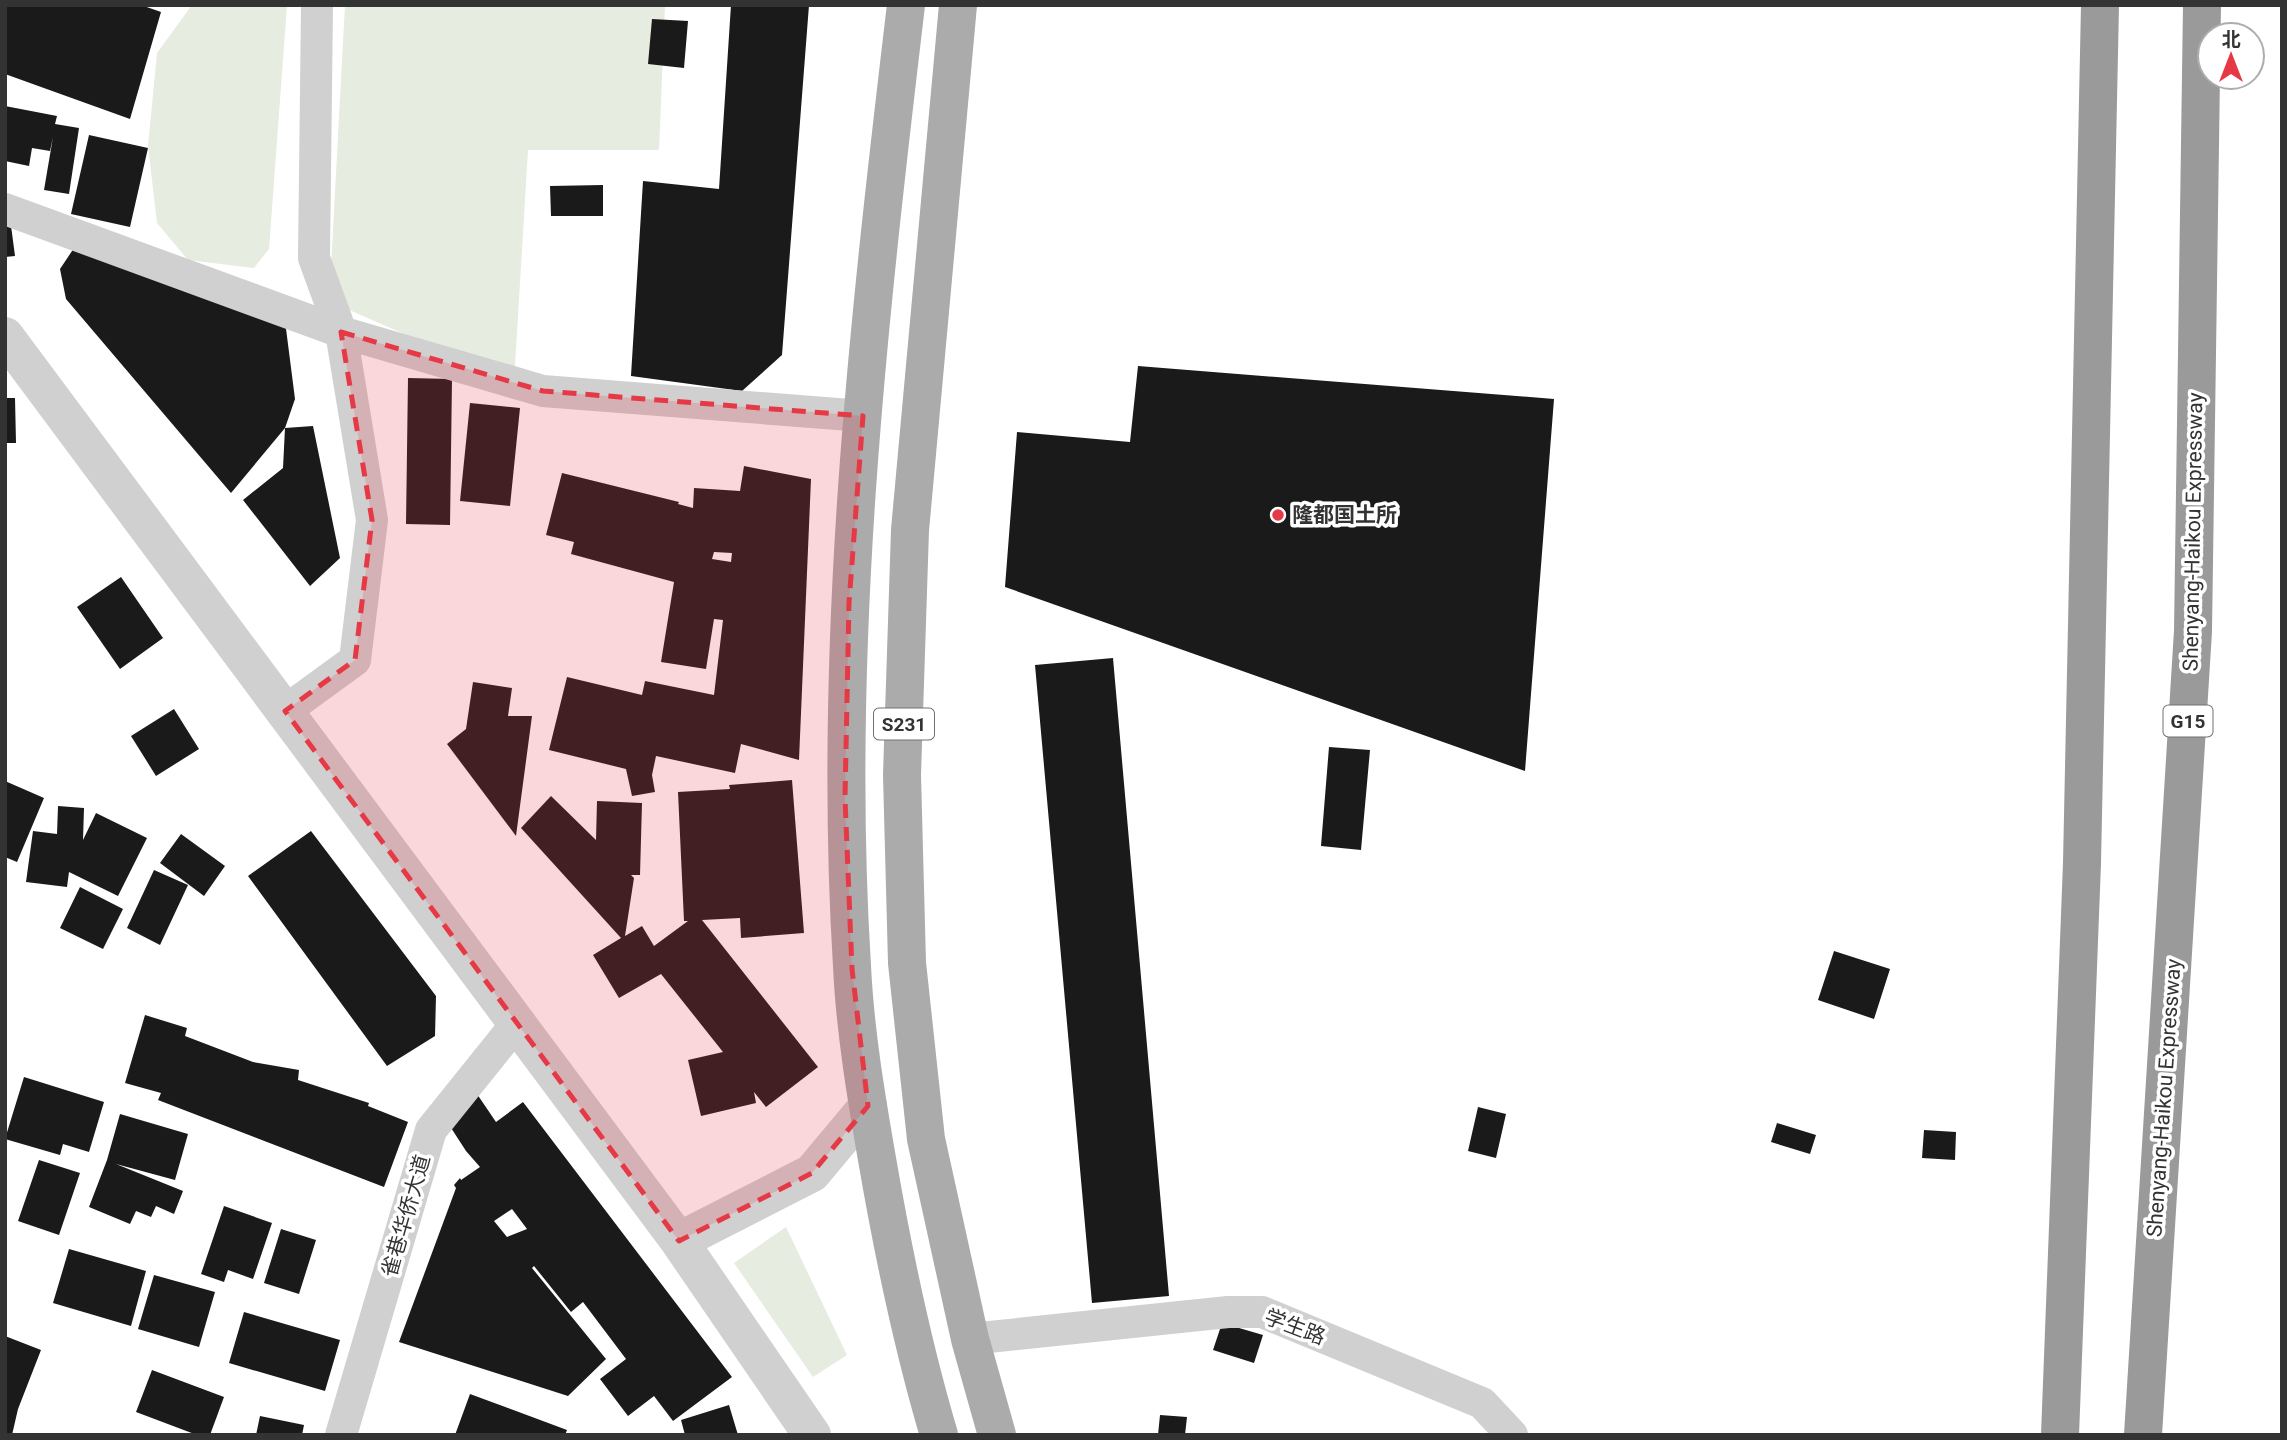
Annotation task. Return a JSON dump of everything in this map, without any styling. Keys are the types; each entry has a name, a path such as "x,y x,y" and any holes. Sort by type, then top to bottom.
{"highway":[{"path":"2060,1435 2082,863 2101,5"},
{"name":"Shenyang-Haikou Expressway","path":"2143,1435 2193,631 2202,5"}],"main road":[{"name":"S231","path":"906,5 873,279 849,603 845,798 852,969 868,1105 892,1248 921,1375 939,1435"},
{"name":"S231","path":"958,5 911,530 902,775 907,963 926,1139 970,1339 997,1435"}],"street":[{"path":"285,711 355,660 372,520 341,332 314,258 317,5"},
{"path":"5,209 341,332 543,391 863,416"},
{"path":"5,336 679,1241 813,1435"},
{"name":"雀巷华侨大道","path":"341,1435 431,1130 517,1023"},
{"path":"679,1241 812,1173 868,1105"},
{"name":"学生路","path":"970,1339 1228,1312 1262,1312 1482,1403 1512,1435"}],"highlighted area":[{"path":"341,332 543,391 863,416 849,603 845,798 852,969 868,1106 812,1173 679,1241 285,711 355,660 372,520"}],"shaded area":[{"path":"192,5 287,5 269,249 254,268 188,260 157,223 148,146 157,53"},
{"path":"345,5 665,5 659,150 528,150 514,382 347,309 330,286"},
{"path":"786,1227 847,1355 813,1377 734,1263"}],"building":[{"path":"5,5 141,5 161,12 130,119 5,74"},
{"path":"731,5 809,5 782,355 742,391 631,376 643,181 719,189"},
{"path":"652,19 688,21 684,68 648,64"},
{"path":"5,106 57,116 55,124 79,128 69,194 44,190 53,137 50,151 32,148 29,166 5,161"},
{"path":"89,135 148,148 130,227 71,214"},
{"path":"603,185 603,216 551,216 550,186"},
{"path":"5,218 10,218 15,256 5,257"},
{"path":"78,242 284,313 295,399 285,428 231,493 66,299 60,269"},
{"name":"隆都国土所","path":"1138,366 1554,399 1525,771 1005,587 1017,432 1130,442"},
{"path":"408,378 452,379 450,525 406,524"},
{"path":"5,398 15,398 16,443 5,443"},
{"path":"470,403 520,408 510,506 460,501"},
{"path":"313,426 340,558 310,586 243,500 283,468 285,428"},
{"path":"744,466 811,479 799,760 741,744 735,773 656,756 652,775 655,792 632,796 626,769 549,750 567,677 642,695 645,681 714,695 723,620 714,619 706,669 661,662 674,582 571,554 574,542 546,535 562,473 679,502 678,504 693,508 694,488 740,491","holes":["714,552 732,553 731,562 712,559"]},
{"path":"121,577 163,638 120,669 77,607"},
{"path":"1113,658 1169,1296 1092,1303 1035,665"},
{"path":"473,682 512,688 508,716 532,716 516,836 447,744 466,729"},
{"path":"174,709 199,749 156,776 131,736"},
{"path":"1329,747 1370,750 1361,850 1321,846"},
{"path":"792,780 804,933 741,938 740,918 702,920 818,1067 766,1107 754,1092 756,1103 701,1116 688,1060 723,1052 661,974 619,998 593,955 621,938 521,828 551,796 596,840 597,801 642,803 640,875 631,875 634,878 625,936 642,926 654,946 688,921 684,921 678,792 730,789 729,785"},
{"path":"5,781 44,798 17,862 5,857"},
{"path":"58,806 84,808 83,840 96,813 147,838 118,896 69,872 67,887 26,882 33,831 57,834"},
{"path":"311,831 436,996 435,1036 387,1066 248,876"},
{"path":"181,834 225,866 204,896 160,863"},
{"path":"154,870 188,885 160,945 127,928"},
{"path":"80,887 123,909 103,949 60,928"},
{"path":"1834,951 1890,969 1874,1019 1818,1000"},
{"path":"145,1015 187,1028 185,1036 253,1062 299,1070 298,1080 369,1103 368,1106 408,1122 384,1187 158,1100 161,1093 125,1083"},
{"path":"24,1077 104,1102 89,1152 63,1144 60,1155 5,1139"},
{"path":"477,1094 496,1122 523,1102 732,1377 673,1421 654,1396 628,1416 600,1379 626,1359 583,1302 571,1312 534,1266 532,1268 606,1359 568,1396 399,1342 456,1188 454,1185 460,1178 461,1180 480,1167 444,1117","holes":["512,1209 527,1229 507,1237 494,1221"]},
{"path":"1478,1107 1506,1114 1496,1158 1468,1151"},
{"path":"120,1114 188,1134 175,1180 116,1164 183,1191 174,1214 156,1206 151,1217 136,1211 130,1224 89,1207 107,1160"},
{"path":"1777,1123 1816,1135 1810,1154 1771,1142"},
{"path":"1924,1130 1956,1132 1955,1160 1922,1158"},
{"path":"39,1160 80,1173 59,1235 18,1221"},
{"path":"224,1206 272,1223 253,1279 228,1270 224,1282 201,1274"},
{"path":"281,1229 316,1240 299,1294 264,1283"},
{"path":"69,1249 146,1271 131,1326 53,1303"},
{"path":"154,1275 215,1292 199,1347 138,1329"},
{"path":"244,1312 340,1340 325,1391 229,1363"},
{"path":"1222,1323 1263,1335 1254,1363 1213,1350"},
{"path":"5,1336 41,1350 18,1409 12,1435 5,1435"},
{"path":"152,1370 224,1397 210,1435 197,1435 136,1412"},
{"path":"470,1394 567,1430 565,1435 455,1435"},
{"path":"729,1405 738,1435 685,1435 681,1420"},
{"path":"1160,1415 1187,1417 1185,1435 1158,1435"},
{"path":"260,1416 304,1425 302,1435 256,1435"}],"place":[{"name":"隆都国土所","path":"1278,515"}]}
